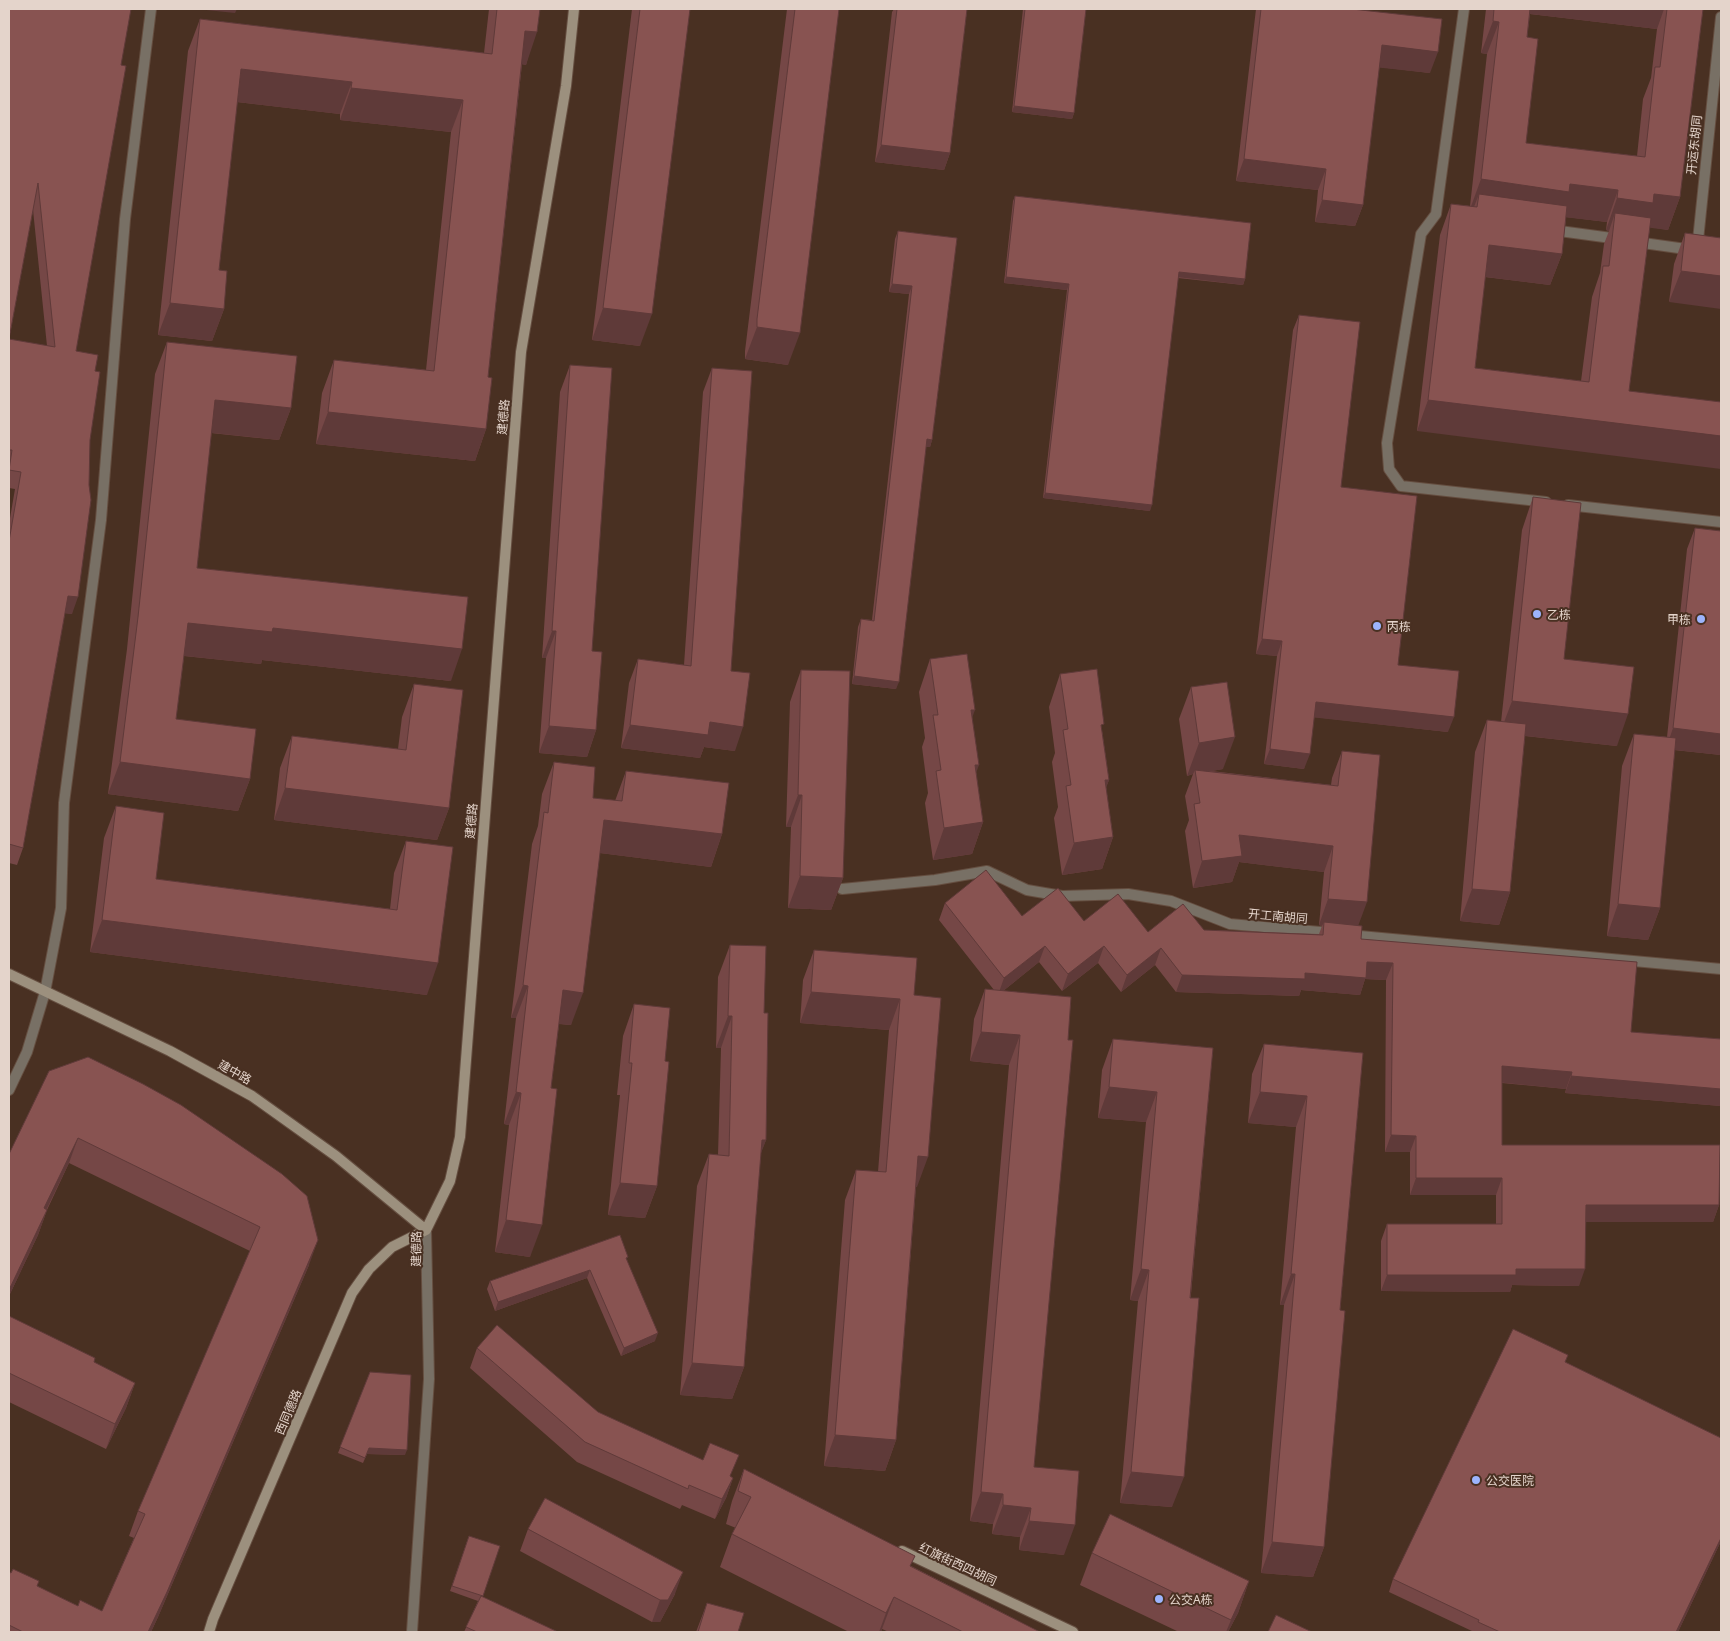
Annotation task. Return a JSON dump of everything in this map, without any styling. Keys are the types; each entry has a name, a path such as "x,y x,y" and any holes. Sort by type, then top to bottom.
{"street":[{"path":"9,1090 27,1052 45,992 62,908 64,803 101,520 125,219 151,9"},
{"name":"建德路","path":"412,1632 429,1378 426,1230 450,1182 460,1137 521,352 566,86 574,9"},
{"path":"1464,9 1441,215 1421,234 1387,443 1389,469 1400,486 1721,522"},
{"name":"开运东胡同","path":"1697,250 1721,17"},
{"path":"1543,229 1721,253"},
{"name":"开工南胡同","path":"842,889 935,880 986,871 1027,890 1062,896 1128,894 1171,901 1230,924 1721,969"},
{"name":"建中路","path":"9,974 170,1050 252,1096 336,1156 426,1230"},
{"name":"西同德路","path":"209,1632 216,1611 352,1293 369,1269 392,1247 426,1230"},
{"name":"红旗街西四胡同","path":"890,1544 926,1563 1032,1611 1073,1632"}],"building":[{"path":"9,9 131,9 121,65 126,66 76,351 98,355 95,371 100,372 90,440 89,485 91,500 78,597 68,596 23,848 9,844 9,541 21,472 9,470 12,450 9,450","holes":["38,183 55,347 9,339"]},
{"path":"497,9 540,9 537,32 525,31 488,377 492,378 486,429 328,412 334,360 434,371 463,100 351,88 352,82 241,69 219,270 227,271 224,309 170,303 200,19 492,54"},
{"path":"640,9 690,9 652,314 603,308"},
{"path":"795,9 839,9 800,333 757,327"},
{"path":"897,9 967,9 950,153 881,145"},
{"path":"1025,9 1086,9 1074,113 1014,106"},
{"path":"1261,9 1352,9 1442,19 1438,52 1382,45 1363,205 1322,200 1326,169 1244,159"},
{"path":"1494,9 1530,9 1527,37 1538,39 1526,143 1645,157 1655,67 1660,67 1667,9 1703,9 1680,197 1654,194 1653,203 1617,198 1618,190 1570,184 1569,192 1481,179 1499,22 1493,21"},
{"path":"1479,194 1567,206 1562,254 1489,245 1475,368 1589,382 1603,266 1609,266 1615,213 1651,218 1629,391 1721,402 1721,436 1428,400 1451,204 1477,207"},
{"path":"1015,196 1251,223 1245,279 1179,272 1152,505 1045,493 1069,284 1006,277"},
{"path":"898,231 957,238 932,440 927,439 899,682 854,676 861,619 874,621 912,286 892,284"},
{"path":"1685,233 1721,238 1721,276 1681,271"},
{"path":"1299,315 1360,322 1341,487 1417,496 1398,665 1459,671 1454,717 1316,702 1310,754 1270,749 1282,641 1262,639"},
{"path":"167,342 297,356 291,408 215,400 197,568 468,597 462,649 273,628 272,632 188,623 176,719 256,729 250,779 120,762 138,617"},
{"path":"570,365 612,368 592,651 602,652 596,730 549,726 556,631 552,631"},
{"path":"712,368 752,371 731,671 750,673 743,727 710,722 708,735 630,725 638,659 691,666"},
{"path":"1533,497 1581,503 1564,659 1634,667 1628,714 1512,701"},
{"name":"甲栋","path":"1695,528 1721,531 1721,734 1673,728"},
{"path":"967,654 975,710 971,710 979,765 975,765 983,822 944,828 936,771 941,770 933,715 938,715 930,659"},
{"path":"1097,669 1104,724 1101,725 1109,780 1105,780 1113,837 1074,843 1066,786 1071,785 1063,730 1068,729 1060,674"},
{"path":"801,670 850,671 843,878 800,876 802,795 798,795"},
{"path":"1227,682 1235,737 1199,743 1191,687"},
{"path":"414,684 463,690 449,808 285,788 292,736 406,750"},
{"path":"1487,720 1526,724 1510,892 1472,889"},
{"path":"1634,734 1676,738 1660,908 1618,904"},
{"path":"1342,751 1380,755 1367,902 1328,899 1333,846 1239,835 1242,856 1202,861 1194,804 1200,803 1195,770 1338,786"},
{"path":"554,762 595,767 593,798 622,801 626,771 729,783 722,834 604,820 583,993 563,990 551,1088 557,1089 542,1225 506,1220 521,1093 516,1092 528,986 523,985 544,812 548,813"},
{"path":"116,806 164,813 156,879 397,910 406,841 453,847 438,963 102,920"},
{"path":"986,870 1022,916 1058,888 1084,921 1118,894 1148,932 1183,904 1204,930 1323,935 1324,922 1362,926 1361,939 1637,962 1631,1032 1721,1039 1721,1089 1571,1076 1572,1072 1502,1066 1502,1145 1720,1145 1719,1205 1586,1205 1585,1269 1516,1269 1516,1275 1387,1275 1387,1224 1502,1224 1502,1178 1416,1178 1416,1136 1391,1135 1393,963 1367,962 1366,978 1305,973 1305,979 1182,975 1161,948 1127,975 1104,946 1068,974 1045,946 1004,978 945,903"},
{"path":"730,945 766,946 764,1013 768,1013 766,1140 762,1140 744,1367 692,1363 709,1154 729,1156 732,1016 728,1016"},
{"path":"814,950 917,958 914,995 941,998 928,1157 918,1156 896,1440 835,1435 856,1170 886,1172 900,999 811,992"},
{"path":"985,989 1071,997 1068,1040 1073,1040 1034,1467 1079,1471 1075,1525 1029,1521 1031,1508 1003,1505 1003,1494 981,1492 1020,1035 981,1032"},
{"path":"634,1004 670,1008 665,1061 669,1062 657,1186 620,1183 632,1063 629,1063"},
{"path":"1113,1039 1213,1048 1190,1298 1199,1298 1184,1477 1131,1472 1149,1270 1141,1269 1157,1092 1109,1087"},
{"path":"1264,1044 1363,1053 1340,1310 1345,1311 1324,1547 1272,1542 1295,1274 1291,1274 1307,1096 1260,1092"},
{"path":"88,1057 181,1105 282,1174 307,1196 318,1240 167,1592 148,1632 23,1632 9,1625 9,1572 11,1573 13,1569 39,1581 37,1586 78,1606 80,1600 102,1611 145,1514 138,1511 260,1227 78,1138 44,1208 47,1210 9,1290 9,1154 49,1071"},
{"path":"620,1235 628,1257 626,1258 658,1333 624,1348 590,1270 498,1302 490,1281"},
{"path":"9,1316 95,1358 94,1362 135,1383 115,1424 9,1373"},
{"path":"497,1325 598,1412 703,1460 710,1443 739,1455 730,1476 733,1478 722,1499 689,1485 688,1489 585,1442 477,1348"},
{"path":"1513,1329 1568,1355 1565,1362 1721,1438 1721,1538 1676,1632 1500,1632 1393,1579"},
{"path":"370,1372 411,1375 407,1450 369,1448 365,1458 340,1447"},
{"path":"744,1469 915,1556 910,1566 1040,1632 963,1632 894,1597 886,1613 732,1534 751,1497 738,1491"},
{"path":"545,1498 683,1572 668,1600 660,1600 528,1529"},
{"path":"1110,1514 1249,1581 1231,1620 1092,1553"},
{"path":"469,1536 500,1546 483,1596 452,1586"},
{"path":"481,1596 558,1632 477,1632 466,1627"},
{"path":"707,1603 744,1613 738,1632 698,1632"},
{"path":"1276,1615 1312,1632 1268,1632"}],"place":[{"name":"乙栋","path":"1537,614"},
{"name":"甲栋","path":"1701,619"},
{"name":"丙栋","path":"1377,626"},
{"name":"公交医院","path":"1476,1480"},
{"name":"公交A栋","path":"1159,1599"}]}
